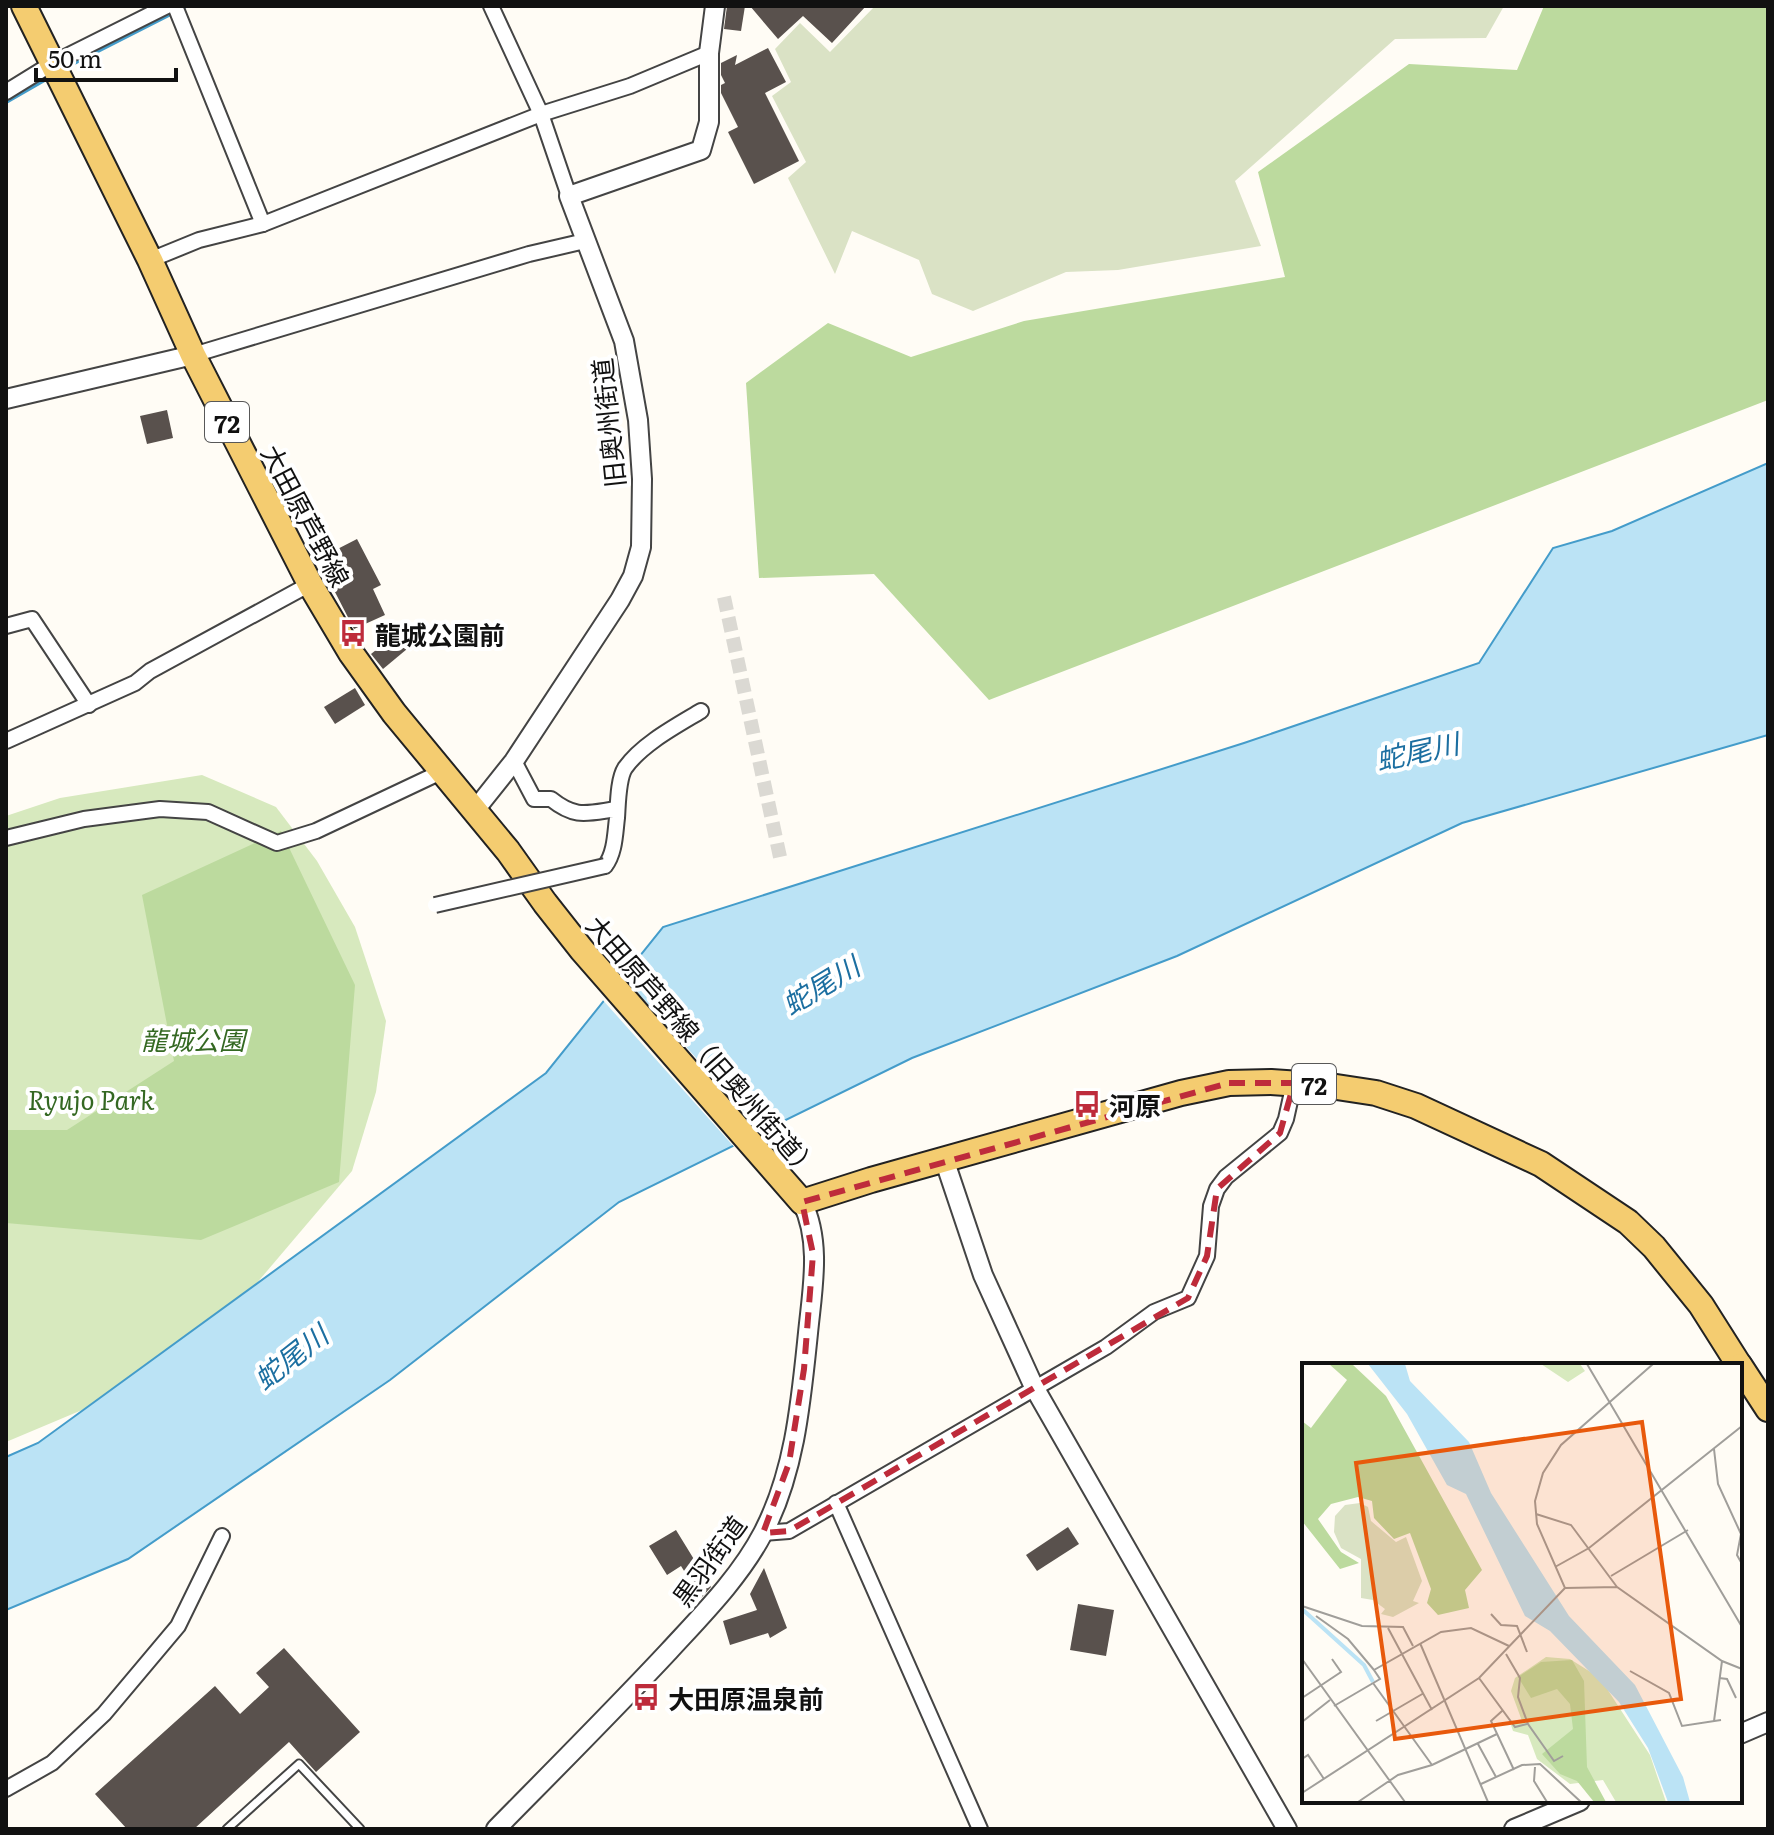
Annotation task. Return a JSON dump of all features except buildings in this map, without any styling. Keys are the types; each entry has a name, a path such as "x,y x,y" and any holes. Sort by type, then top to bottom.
{"main road":[{"name":"大田原芦野線","path":"24,6 150,260 193,355 310,584 351,653 394,713 475,810"},
{"name":"大田原芦野線（旧奥州街道）","path":"475,810 582,950 802,1202 944,1159 1181,1093 1229,1083 1294,1083 1376,1093 1457,1124 1541,1164 1628,1222 1654,1247 1701,1305 1738,1363"},
{"name":"大田原芦野線（旧奥州街道）","path":"1742,1369 1768,1409"}],"street":[{"path":"6,92 53,63 167,6"},
{"path":"175,6 263,224"},
{"name":"旧奥州街道","path":"475,810 514,761 620,600 633,576 641,547 642,479 633,383 624,341 541,114 491,6"},
{"path":"569,196 701,150 709,122 709,53 715,6"},
{"path":"150,260 199,240 263,224 541,114 630,86 709,53"},
{"path":"6,399 193,355 529,254 585,241"},
{"path":"6,741 135,683 150,671 310,584"},
{"path":"6,626 32,619 89,705"},
{"path":"435,905 605,866 612,855 623,770 674,727 701,711"},
{"path":"514,761 534,799 551,799 566,812 584,814 617,809"},
{"path":"6,838 84,819 160,809 208,812 277,843 316,831 441,772"},
{"path":"763,1533 789,1531 1106,1347 1154,1312 1188,1298 1207,1256 1211,1206 1217,1189 1226,1177 1280,1133 1294,1083"},
{"path":"944,1159 983,1275 1034,1387 1287,1829"},
{"name":"黒羽街道","path":"496,1829 691,1627 742,1565 763,1533 789,1463 804,1369 813,1254 812,1230 802,1202"},
{"path":"836,1503 980,1829"},
{"path":"6,1789 52,1763 104,1714 178,1626 222,1536"},
{"path":"1742,1733 1768,1722"},
{"path":"1514,1829 1575,1803"}],"lane":[{"path":"227,1829 299,1764 360,1829"}],"highlighted area":[{"path":"1229,1083 1294,1083 1280,1133 1217,1189 1207,1256 1188,1298 789,1531 763,1533 789,1463 804,1369 813,1254 802,1202"}],"green space":[{"path":"875,6 1504,6 1486,38 1395,39 1235,181 1261,246 1118,270 1066,272 973,311 932,294 919,260 852,231 835,274 788,178 806,162 772,96 791,82 775,49 800,23 830,52"},
{"path":"1544,6 1768,6 1768,400 989,700 874,574 759,578 746,383 828,323 911,357 1024,321 1285,277 1258,172 1409,64 1517,70"},
{"name":"龍城公園","path":"202,775 276,807 317,861 355,927 386,1021 376,1092 352,1171 205,1344 82,1410 6,1442 6,816 60,798"},
{"path":"281,831 355,985 339,1182 201,1240 6,1223 6,1130 67,1130 174,1061 142,895"}],"water":[{"name":"蛇尾川","path":"1768,463 1768,735 1462,823 1177,956 912,1058 619,1202 390,1380 128,1559 6,1610 6,1457 38,1443 546,1073 663,927 1244,743 1479,663 1553,548 1612,531"}],"pier":[{"path":"621,974 765,1135 736,1149 601,998"}],"waterway":[{"path":"62,68 184,6"},
{"path":"6,101 53,74"}],"tunnel":[{"path":"724,597 780,857"}],"place":[{"name":"龍城公園前","path":"353,633"},
{"name":"河原","path":"1087,1104"},
{"name":"大田原温泉前","path":"646,1697"}],"park label":[{"name":"Ryujo Park","path":"91,1098"}]}
